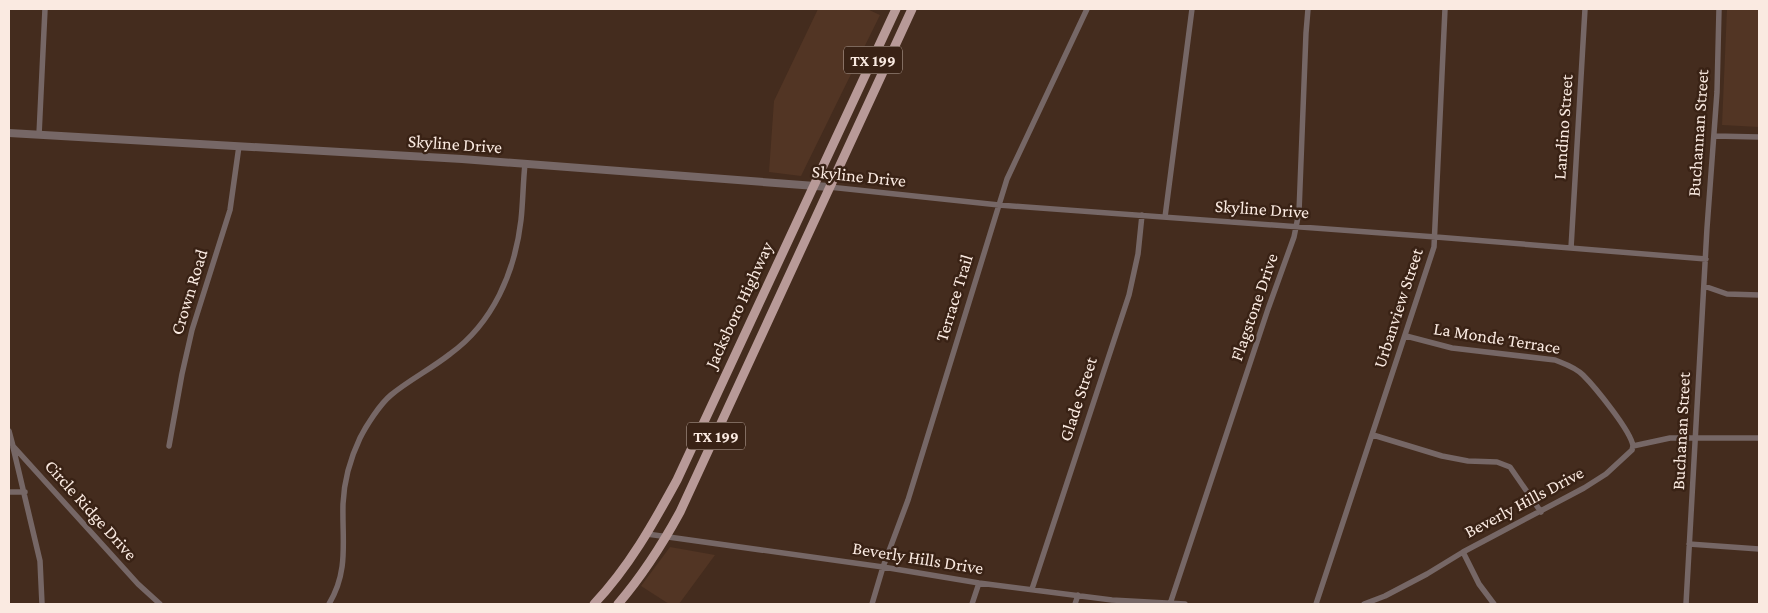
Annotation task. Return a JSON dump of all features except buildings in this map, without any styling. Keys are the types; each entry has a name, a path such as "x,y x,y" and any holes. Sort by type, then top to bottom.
{"main road":[{"name":"Jacksboro Highway","path":"594,604 624,570 648,534 682,468 896,9"},
{"name":"Jacksboro Highway","path":"618,604 640,578 666,538 684,503 912,9"},
{"path":"729,364 745,373"}],"street":[{"path":"39,135 45,9"},
{"name":"Terrace Trail","path":"872,604 882,567 908,500 1007,179 1087,9"},
{"path":"1165,217 1192,9"},
{"name":"Flagstone Drive","path":"1170,603 1297,226 1308,9"},
{"name":"Urbanview Street","path":"1316,604 1434,247 1436,237 1445,9"},
{"name":"Landino Street","path":"1571,248 1585,9"},
{"name":"Buchannan Street","path":"1706,259 1714,136 1719,9"},
{"name":"Skyline Drive","path":"9,134 524,164 829,187 999,205 1297,226 1706,259"},
{"path":"1714,136 1759,137"},
{"name":"Crown Road","path":"169,446 192,330 230,210 238,146"},
{"path":"329,604 334,596 343,569 345,481 350,461 360,437 389,396 466,341 489,314 505,285 516,250 521,220 524,164"},
{"name":"Glade Street","path":"1032,589 1129,295 1138,254 1142,215"},
{"name":"Buchanan Street","path":"1686,604 1706,259"},
{"path":"1704,286 1727,294 1759,295"},
{"name":"La Monde Terrace","path":"1406,336 1452,348 1555,360 1571,366 1582,374 1615,415 1628,434 1633,446"},
{"name":"Circle Ridge Drive","path":"9,430 13,446 160,604"},
{"path":"1373,435 1442,456 1468,461 1504,464 1510,467 1541,512"},
{"path":"1633,446 1670,438 1759,438"},
{"path":"13,446 40,561 42,604"},
{"name":"Beverly Hills Drive","path":"1364,604 1427,574 1463,552 1584,488 1606,474 1632,450 1633,446"},
{"path":"9,492 25,492"},
{"name":"Beverly Hills Drive","path":"648,534 882,567 979,583 1112,600 1185,604"},
{"path":"1689,544 1759,548"},
{"path":"1463,552 1479,584 1494,604"},
{"path":"972,604 979,583"},
{"path":"1075,604 1078,595"},
{"path":"1112,600 1119,604"}],"shaded area":[{"path":"818,9 867,9 880,15 801,176 769,172 774,101"},
{"path":"1727,9 1759,9 1759,127 1722,125"},
{"path":"670,547 715,555 679,604 669,604 641,586"}]}
